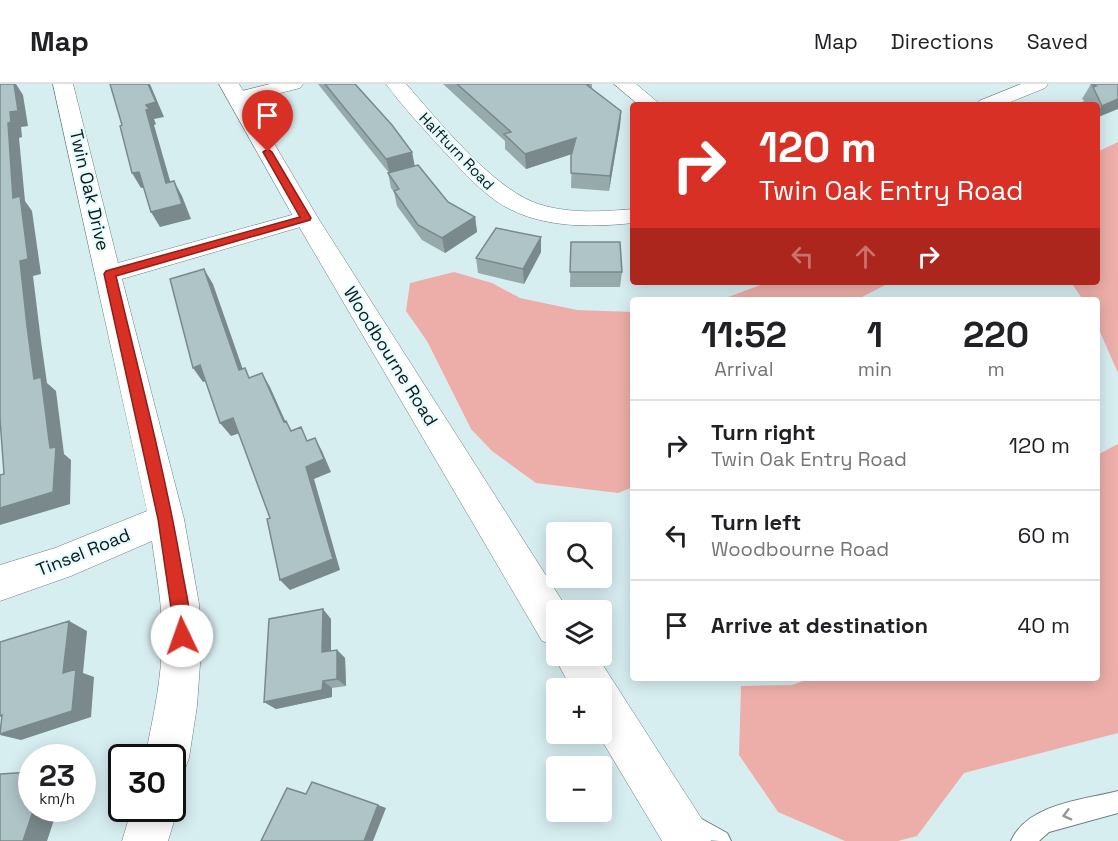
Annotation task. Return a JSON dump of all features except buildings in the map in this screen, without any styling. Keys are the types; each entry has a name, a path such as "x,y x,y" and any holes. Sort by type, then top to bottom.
{"street":[{"name":"Twin Oak Drive","path":"63,84 110,274 166,519 180,604 182,636 176,706 169,744"},
{"path":"233,91 293,84"},
{"name":"Halfturn Road","path":"396,84 431,125 495,190 513,202 533,210 568,217 592,219 630,216"},
{"path":"624,84 647,102"},
{"path":"993,102 1038,84"},
{"name":"Woodbourne Road","path":"233,91 306,218 546,611"},
{"path":"110,274 306,218"},
{"name":"Tinsel Road","path":"0,583 58,564 166,519"},
{"path":"612,716 680,827"},
{"path":"145,841 151,822"}],"lane":[{"path":"1023,841 1042,822 1118,802"},
{"path":"680,827 719,841"}],"shaded area":[{"path":"1118,142 1118,373 1100,332 1100,297 1081,297 1073,285 1100,285 1100,151"},
{"path":"454,272 492,283 520,298 577,310 630,312 630,488 618,493 536,483 492,451 471,429 427,341 406,311 410,283"},
{"path":"761,285 885,285 862,297 728,297"},
{"path":"1118,444 1118,733 964,773 917,836 898,841 845,841 778,812 739,755 741,686 792,685 803,681 1100,681 1100,453"}],"route":[{"path":"182,636 180,604 166,519 110,274 306,218 268,152"}]}
